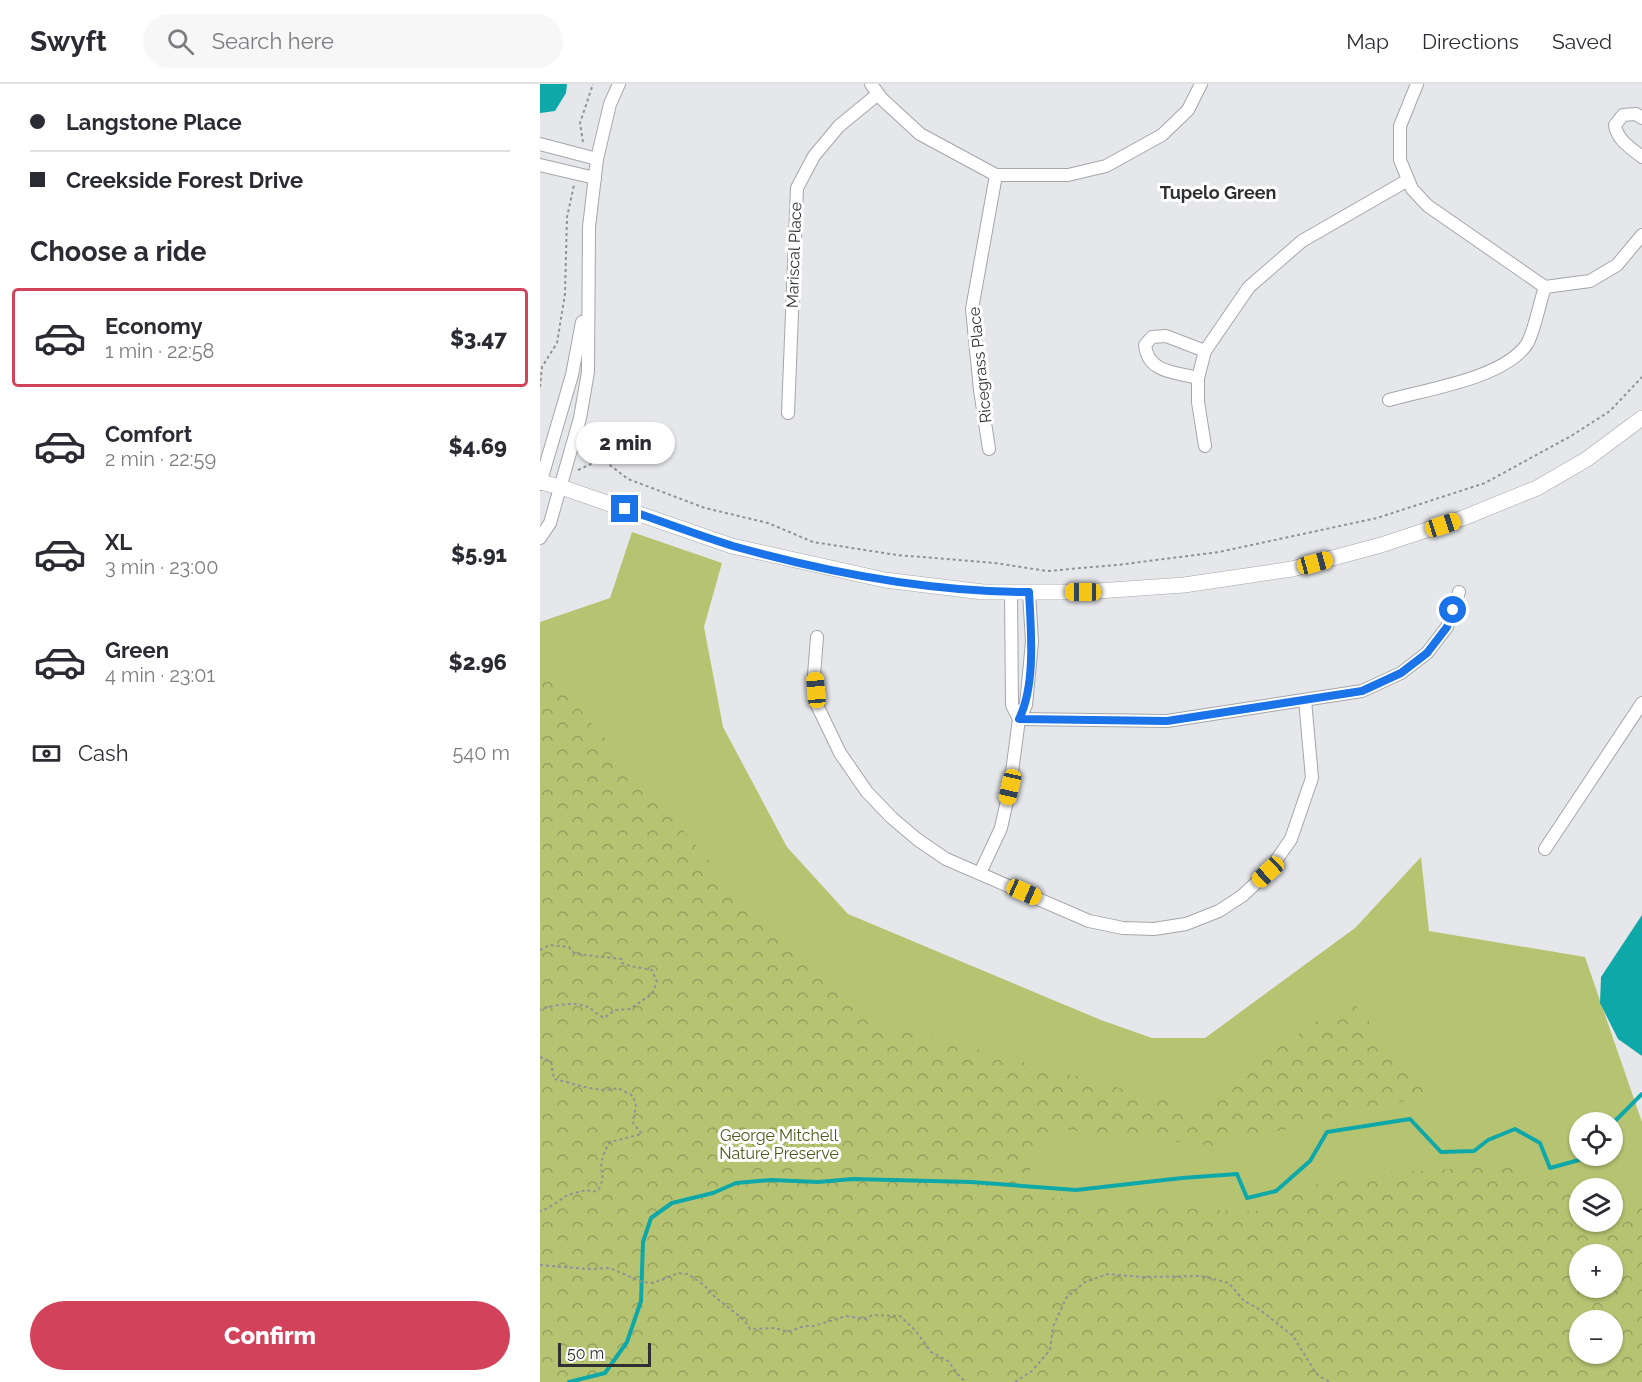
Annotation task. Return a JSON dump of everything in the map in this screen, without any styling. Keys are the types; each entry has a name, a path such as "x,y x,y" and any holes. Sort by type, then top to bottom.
{"main road":[{"path":"540,483 561,487 732,546 885,580 983,592 1083,592 1184,585 1292,569 1382,545 1463,518 1537,488 1587,459 1642,418"}],"street":[{"path":"540,538 550,523 580,418 588,372 589,227 597,159 610,104 619,84"},
{"path":"875,89 920,134 996,175 1068,175 1106,166 1162,135 1188,110 1201,84"},
{"path":"1417,84 1400,126 1400,160 1412,189 1428,206 1545,287 1590,281 1617,266 1642,235"},
{"name":"Mariscal Place","path":"789,413 797,188 814,156 875,89"},
{"path":"1642,118 1636,114 1623,115 1615,125 1619,136 1642,157"},
{"path":"540,144 597,159"},
{"path":"540,165 595,178"},
{"name":"Ricegrass Place","path":"989,449 980,390 972,309 996,175"},
{"path":"1205,446 1198,402 1198,378 1205,351 1249,287 1302,241 1408,180"},
{"path":"1389,400 1487,374 1510,362 1528,343 1545,287"},
{"path":"540,483 572,375 588,295"},
{"path":"1198,378 1156,367 1146,357 1145,345 1152,336 1166,336 1205,351"},
{"path":"1011,592 1012,705 1019,719"},
{"path":"980,873 1001,828 1010,787 1019,719 1026,705 1032,642 1029,592"},
{"path":"1019,719 1167,721 1362,691 1401,673 1427,653 1447,627 1459,592"},
{"path":"817,637 814,675 817,705 840,753 867,792 892,818 946,859 1089,921 1123,928 1154,929 1186,924 1219,911 1242,896 1268,872 1291,839 1312,778 1305,700"},
{"path":"1545,849 1642,703"}],"path":[{"path":"582,155 584,146 580,123 592,84"},
{"path":"540,387 543,367 557,343 565,294 567,217 576,175"},
{"path":"566,469 576,471 602,459 628,479 705,508 768,523 813,542 897,555 995,563 1047,571 1118,565 1219,552 1377,518 1485,483 1610,411 1642,377"},
{"path":"540,950 550,945 569,947 575,954 622,959 622,963 630,966 652,970 657,982 652,994 630,1009 615,1010 604,1018 586,1006 550,1006 540,1010"},
{"path":"540,1057 551,1062 554,1079 581,1087 613,1090 618,1088 633,1096 636,1105 633,1124 642,1134 610,1142 602,1155 603,1179 599,1189 566,1196 561,1202 551,1204 540,1211"},
{"path":"540,1265 589,1269 610,1268 649,1283 678,1273 687,1274 704,1285 744,1320 750,1329 775,1328 790,1332 804,1326 814,1326 846,1316 862,1319 873,1315 900,1316 915,1330 929,1350 950,1363 966,1382"},
{"path":"1015,1382 1032,1371 1050,1350 1053,1327 1066,1298 1085,1282 1108,1274 1141,1277 1201,1276 1229,1283 1244,1301 1259,1309 1267,1318 1283,1326 1293,1336 1314,1370 1320,1377 1331,1382"}],"green space":[{"name":"George Mitchell Nature Preserve","path":"632,532 722,563 704,627 723,727 787,847 848,914 1101,1020 1152,1038 1205,1038 1355,928 1421,857 1429,931 1585,957 1642,1122 1642,1382 540,1382 540,622 610,598"},
{"name":"George Mitchell Nature Preserve","path":"540,679 559,685 778,941 884,1024 1193,1108 1350,998 1429,1095 1215,1146 1050,1128 1019,1193 1105,1204 1254,1212 1338,1175 1510,1166 1569,1183 1569,1232 1623,1232 1623,1199 1642,1205 1642,1382 540,1382"}],"water":[{"path":"540,84 567,84 566,93 555,111 540,113"},
{"path":"1642,915 1642,1056 1618,1039 1600,1003 1601,977"}],"waterway":[{"path":"1623,1113 1642,1094"},
{"path":"569,1382 605,1373 627,1342 641,1301 643,1242 651,1218 672,1203 713,1193 736,1183 771,1180 818,1182 853,1179 971,1182 1076,1190 1237,1174 1247,1198 1276,1191 1310,1161 1327,1132 1410,1119 1441,1152 1474,1151 1488,1140 1515,1129 1540,1143 1550,1168 1569,1163"}],"district":[{"name":"Tupelo Green","path":"1218,192"}],"route":[{"path":"625,509 732,546 885,580 983,592 1029,592 1032,642 1026,705 1019,719 1167,721 1362,691 1401,673 1427,653 1447,627 1453,610"}]}
